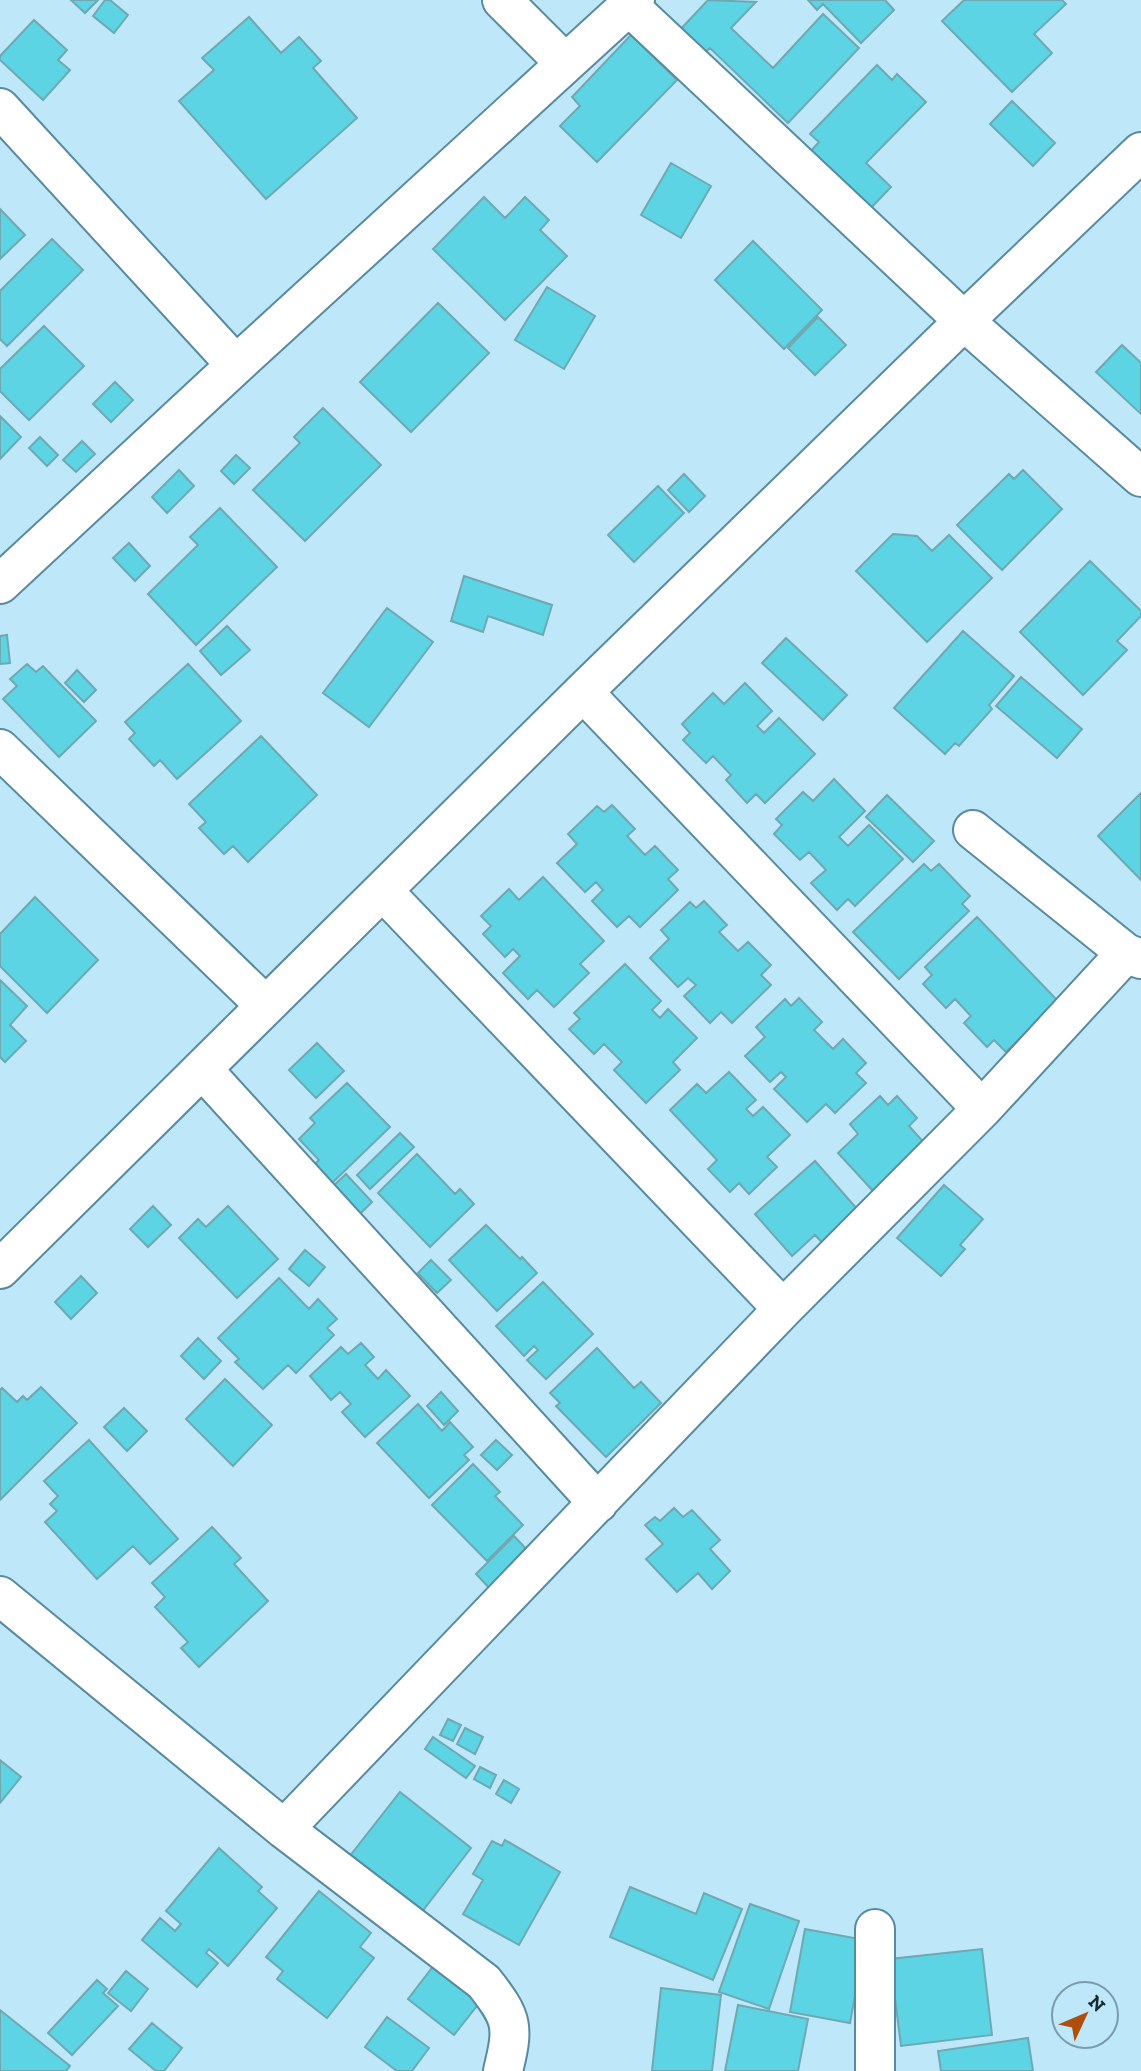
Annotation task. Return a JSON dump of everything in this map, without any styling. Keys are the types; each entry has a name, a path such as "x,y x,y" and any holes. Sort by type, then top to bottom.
{"street":[{"path":"502,0 565,63"},
{"path":"0,584 632,3 964,321 1141,477"},
{"path":"0,108 236,365"},
{"path":"0,1269 583,692 1141,152"},
{"path":"583,692 982,1109"},
{"path":"0,749 265,1005"},
{"path":"284,1829 783,1309 1133,956 973,830"},
{"path":"383,891 783,1309"},
{"path":"203,1070 598,1503"},
{"path":"0,1596 284,1829 484,1982 499,2001 508,2019 511,2037 503,2071"},
{"path":"875,1929 875,2071"}],"building":[{"path":"71,0 98,0 85,13"},
{"path":"105,0 110,0 128,15 114,33 93,16"},
{"path":"708,0 756,2 731,28 773,68 823,14 859,48 788,123 710,48 700,57 676,34"},
{"path":"808,0 885,0 894,10 861,43 823,4 817,10"},
{"path":"964,0 1062,0 1066,4 1034,34 1052,53 1012,92 942,21"},
{"path":"249,17 281,53 299,37 321,61 313,68 357,118 266,199 179,101 214,70 202,58"},
{"path":"34,20 67,50 58,60 70,70 43,100 0,60 0,56"},
{"path":"631,35 677,80 597,162 560,126 580,106 572,97"},
{"path":"877,65 892,80 897,74 926,102 866,163 891,187 868,211 809,153 819,142 810,134"},
{"path":"1012,101 1055,143 1033,166 990,124"},
{"path":"671,163 711,186 681,238 641,215"},
{"path":"484,197 505,218 525,197 549,220 540,230 567,256 505,320 433,249"},
{"path":"0,209 25,235 0,259"},
{"path":"52,239 83,270 7,346 0,339 0,291"},
{"path":"753,241 822,310 784,349 715,280"},
{"path":"547,287 595,316 564,369 515,340"},
{"path":"438,303 489,353 411,432 360,382"},
{"path":"818,317 846,345 815,375 788,348"},
{"path":"44,326 84,366 29,420 0,391 0,369"},
{"path":"1122,345 1141,363 1141,414 1096,372"},
{"path":"115,382 133,400 111,422 93,404"},
{"path":"323,408 381,465 305,541 253,490 300,443 294,437"},
{"path":"0,416 21,437 0,459"},
{"path":"40,437 58,455 47,466 29,448"},
{"path":"82,441 95,454 76,472 63,460"},
{"path":"236,455 250,468 234,484 221,471"},
{"path":"179,470 194,486 167,513 152,497"},
{"path":"1023,470 1062,509 1002,570 957,525 1009,474 1014,479"},
{"path":"684,474 705,496 689,512 668,490"},
{"path":"658,486 684,513 634,562 608,535"},
{"path":"220,508 277,567 196,645 148,594 198,545 190,537"},
{"path":"893,534 917,536 932,551 949,535 992,578 927,642 856,571"},
{"path":"129,543 150,566 135,581 113,558"},
{"path":"1090,561 1141,611 1141,616 1117,641 1127,650 1083,695 1020,632"},
{"path":"464,576 552,605 543,635 488,616 483,632 451,621"},
{"path":"387,608 433,642 369,727 323,693"},
{"path":"227,626 250,650 221,675 200,651"},
{"path":"963,631 1014,676 989,705 992,709 959,746 955,743 945,754 894,708"},
{"path":"7,635 10,663 0,664 0,636"},
{"path":"786,638 847,695 823,720 762,663"},
{"path":"27,664 36,672 43,666 96,721 59,757 3,699 17,686 10,679"},
{"path":"188,664 241,721 177,779 160,760 154,766 129,739 135,733 125,722"},
{"path":"77,670 96,690 84,702 65,683"},
{"path":"1021,677 1082,729 1057,758 996,706"},
{"path":"745,683 772,711 757,726 764,733 779,718 815,754 765,803 756,794 747,803 726,780 731,775 713,756 706,763 683,740 690,733 682,724 713,693 724,704"},
{"path":"261,736 317,795 248,862 233,846 224,854 199,828 206,822 189,804"},
{"path":"834,779 865,811 839,837 848,846 869,825 903,859 855,906 848,899 837,910 811,883 826,870 809,852 800,860 774,834 782,825 776,819 803,792 813,801"},
{"path":"1141,793 1141,880 1098,836"},
{"path":"887,795 934,841 913,862 866,817"},
{"path":"612,805 635,829 627,836 645,855 655,846 678,870 668,879 678,890 640,927 629,916 617,927 592,901 603,890 596,882 585,892 557,863 577,844 568,834 597,806 604,812"},
{"path":"924,864 931,871 939,864 970,896 962,904 969,911 899,979 853,932"},
{"path":"543,877 604,941 580,964 589,973 554,1007 537,990 528,999 503,973 520,956 513,949 505,957 483,934 491,926 481,916 509,889 519,900"},
{"path":"35,897 98,960 47,1013 0,966 0,934"},
{"path":"704,901 727,925 719,932 738,951 748,942 771,965 761,975 771,985 732,1023 721,1012 710,1023 684,996 696,985 688,978 678,987 650,958 669,939 661,930 690,902 696,908"},
{"path":"977,917 1058,1001 1006,1052 994,1040 987,1047 964,1023 971,1016 955,999 946,1008 923,984 932,975 925,967"},
{"path":"625,964 661,1001 652,1010 660,1018 668,1009 697,1038 673,1062 680,1070 646,1103 614,1070 622,1062 604,1044 594,1054 569,1029 580,1019 574,1013"},
{"path":"0,980 27,1006 10,1025 26,1041 5,1062 0,1057"},
{"path":"799,998 822,1022 814,1030 833,1049 843,1039 866,1063 856,1073 866,1083 835,1113 826,1104 807,1122 774,1089 786,1077 781,1072 770,1082 745,1056 765,1037 756,1027 785,999 791,1006"},
{"path":"317,1043 344,1071 316,1098 289,1070"},
{"path":"729,1072 756,1100 746,1109 753,1116 763,1107 790,1135 767,1157 777,1167 749,1194 739,1183 730,1192 708,1169 717,1160 670,1110 697,1084 706,1093"},
{"path":"347,1083 390,1127 331,1184 313,1166 319,1160 299,1139 315,1123 310,1118"},
{"path":"880,1096 888,1105 897,1096 917,1118 909,1126 926,1145 874,1192 838,1153 858,1134 850,1124"},
{"path":"400,1133 414,1147 370,1189 357,1175"},
{"path":"417,1154 455,1194 460,1189 474,1204 430,1247 378,1193"},
{"path":"815,1161 865,1218 829,1250 815,1235 792,1256 755,1214"},
{"path":"346,1174 372,1202 358,1216 331,1188"},
{"path":"944,1185 983,1219 960,1245 965,1249 941,1276 897,1238"},
{"path":"153,1206 171,1225 148,1247 130,1229"},
{"path":"228,1206 278,1259 237,1298 179,1238 198,1219 206,1227"},
{"path":"486,1225 537,1273 497,1311 449,1260"},
{"path":"305,1250 325,1267 309,1286 289,1269"},
{"path":"431,1260 451,1280 437,1293 418,1273"},
{"path":"81,1276 97,1293 71,1319 55,1302"},
{"path":"279,1278 309,1309 318,1299 337,1319 327,1328 334,1335 296,1373 288,1365 263,1389 235,1362 239,1359 218,1338"},
{"path":"543,1282 593,1334 546,1379 527,1360 538,1350 534,1346 524,1356 496,1326"},
{"path":"198,1338 221,1361 204,1379 181,1356"},
{"path":"361,1343 374,1357 365,1365 378,1379 386,1370 410,1396 365,1437 342,1412 351,1404 340,1392 331,1400 310,1376 341,1347 348,1354"},
{"path":"597,1348 634,1388 641,1382 661,1403 606,1457 556,1406 560,1403 550,1393"},
{"path":"225,1379 272,1425 233,1466 186,1419"},
{"path":"41,1387 77,1423 0,1500 0,1390 2,1388 17,1402 23,1396 27,1400"},
{"path":"441,1392 458,1411 444,1425 427,1406"},
{"path":"418,1404 442,1431 450,1422 473,1447 464,1455 469,1460 429,1498 377,1443"},
{"path":"124,1408 147,1431 127,1451 104,1427"},
{"path":"89,1440 178,1539 150,1564 133,1546 97,1579 45,1522 57,1511 50,1504 58,1496 44,1481"},
{"path":"496,1440 512,1455 497,1470 481,1455"},
{"path":"473,1464 500,1492 495,1496 523,1525 487,1561 432,1505"},
{"path":"674,1508 683,1517 692,1510 720,1540 710,1549 730,1571 712,1589 698,1573 677,1592 646,1559 663,1544 645,1525 655,1517 660,1521"},
{"path":"212,1527 241,1558 234,1564 268,1601 199,1667 181,1648 188,1642 155,1607 165,1597 152,1583"},
{"path":"514,1536 531,1554 493,1592 476,1574"},
{"path":"448,1719 461,1725 453,1741 440,1735"},
{"path":"465,1728 483,1737 475,1754 457,1744"},
{"path":"433,1737 475,1766 466,1778 425,1749"},
{"path":"0,1760 21,1777 0,1803"},
{"path":"480,1767 496,1775 490,1788 474,1779"},
{"path":"504,1780 519,1789 511,1803 496,1794"},
{"path":"400,1792 471,1848 421,1913 349,1857"},
{"path":"505,1840 560,1872 519,1945 463,1914 483,1880 473,1874 492,1841 502,1846"},
{"path":"219,1848 262,1887 258,1891 277,1908 228,1966 209,1949 206,1953 218,1963 197,1987 142,1940 160,1918 175,1931 181,1924 166,1911"},
{"path":"630,1887 696,1914 704,1893 742,1909 713,1980 610,1937"},
{"path":"319,1891 371,1933 360,1947 374,1958 327,2018 277,1979 283,1971 266,1957"},
{"path":"750,1904 799,1921 769,2009 719,1992"},
{"path":"805,1929 865,1940 850,2023 790,2012"},
{"path":"982,1949 992,2035 901,2046 890,1959"},
{"path":"438,1960 484,1997 454,2035 408,1999"},
{"path":"126,1971 148,1989 131,2011 108,1993"},
{"path":"97,1980 107,1989 103,1993 118,2006 72,2055 48,2033"},
{"path":"661,1988 721,1995 712,2071 652,2071"},
{"path":"738,2005 808,2019 798,2071 725,2071"},
{"path":"0,2010 70,2066 66,2071 0,2071"},
{"path":"387,2017 429,2048 412,2071 397,2071 365,2047"},
{"path":"152,2023 182,2048 164,2071 156,2071 129,2049"},
{"path":"1028,2038 1033,2071 941,2071 938,2051"}]}
